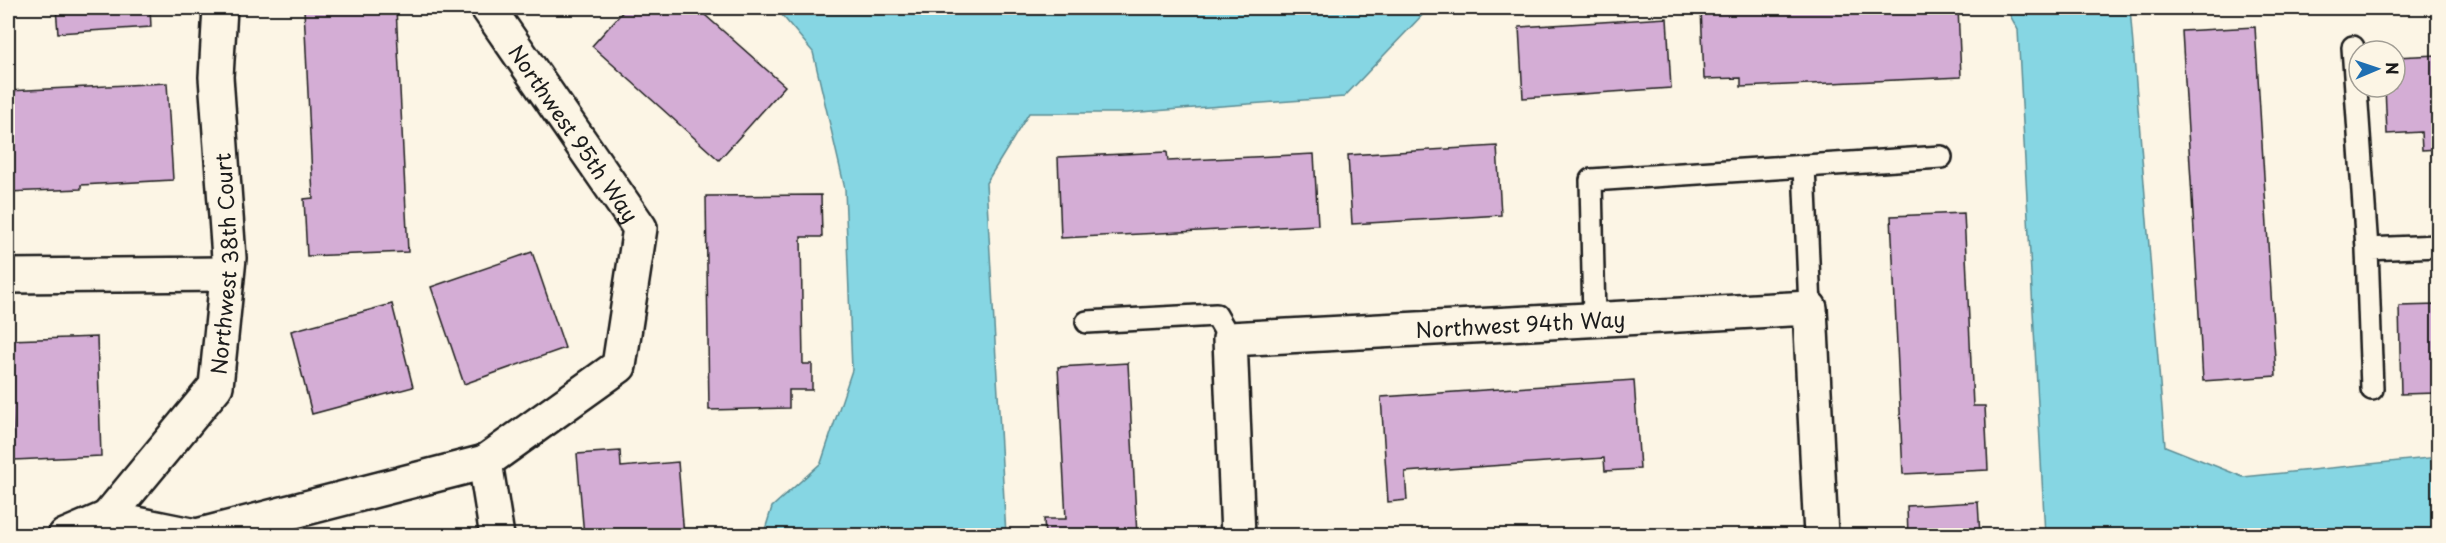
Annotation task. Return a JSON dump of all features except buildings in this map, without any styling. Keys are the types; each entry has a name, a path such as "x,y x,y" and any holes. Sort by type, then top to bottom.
{"street":[{"name":"Northwest 38th Court","path":"107,518 216,386 225,274 229,258 216,77 219,8"},
{"name":"Northwest 95th Way","path":"485,462 619,366 640,228 488,8"},
{"path":"8,276 225,274"},
{"path":"1810,308 1821,536"},
{"name":"Northwest 94th Way","path":"1230,339 1810,308"},
{"path":"1230,339 1239,536"},
{"path":"65,536 107,518 196,536 485,462 497,536"}],"lane":[{"path":"2357,99 2367,249 2372,389"},
{"path":"1594,320 1591,180 1941,157"},
{"path":"1804,166 1810,308"},
{"path":"2367,249 2439,246"},
{"path":"1087,321 1216,315 1230,339"}],"water":[{"path":"776,8 1429,8 1344,97 1127,113 1029,113 986,183 1006,535 763,536 772,507 821,463 852,370 845,189 813,52"},
{"path":"2006,8 2130,8 2165,446 2243,477 2438,457 2438,535 2045,535 2018,30"}]}
